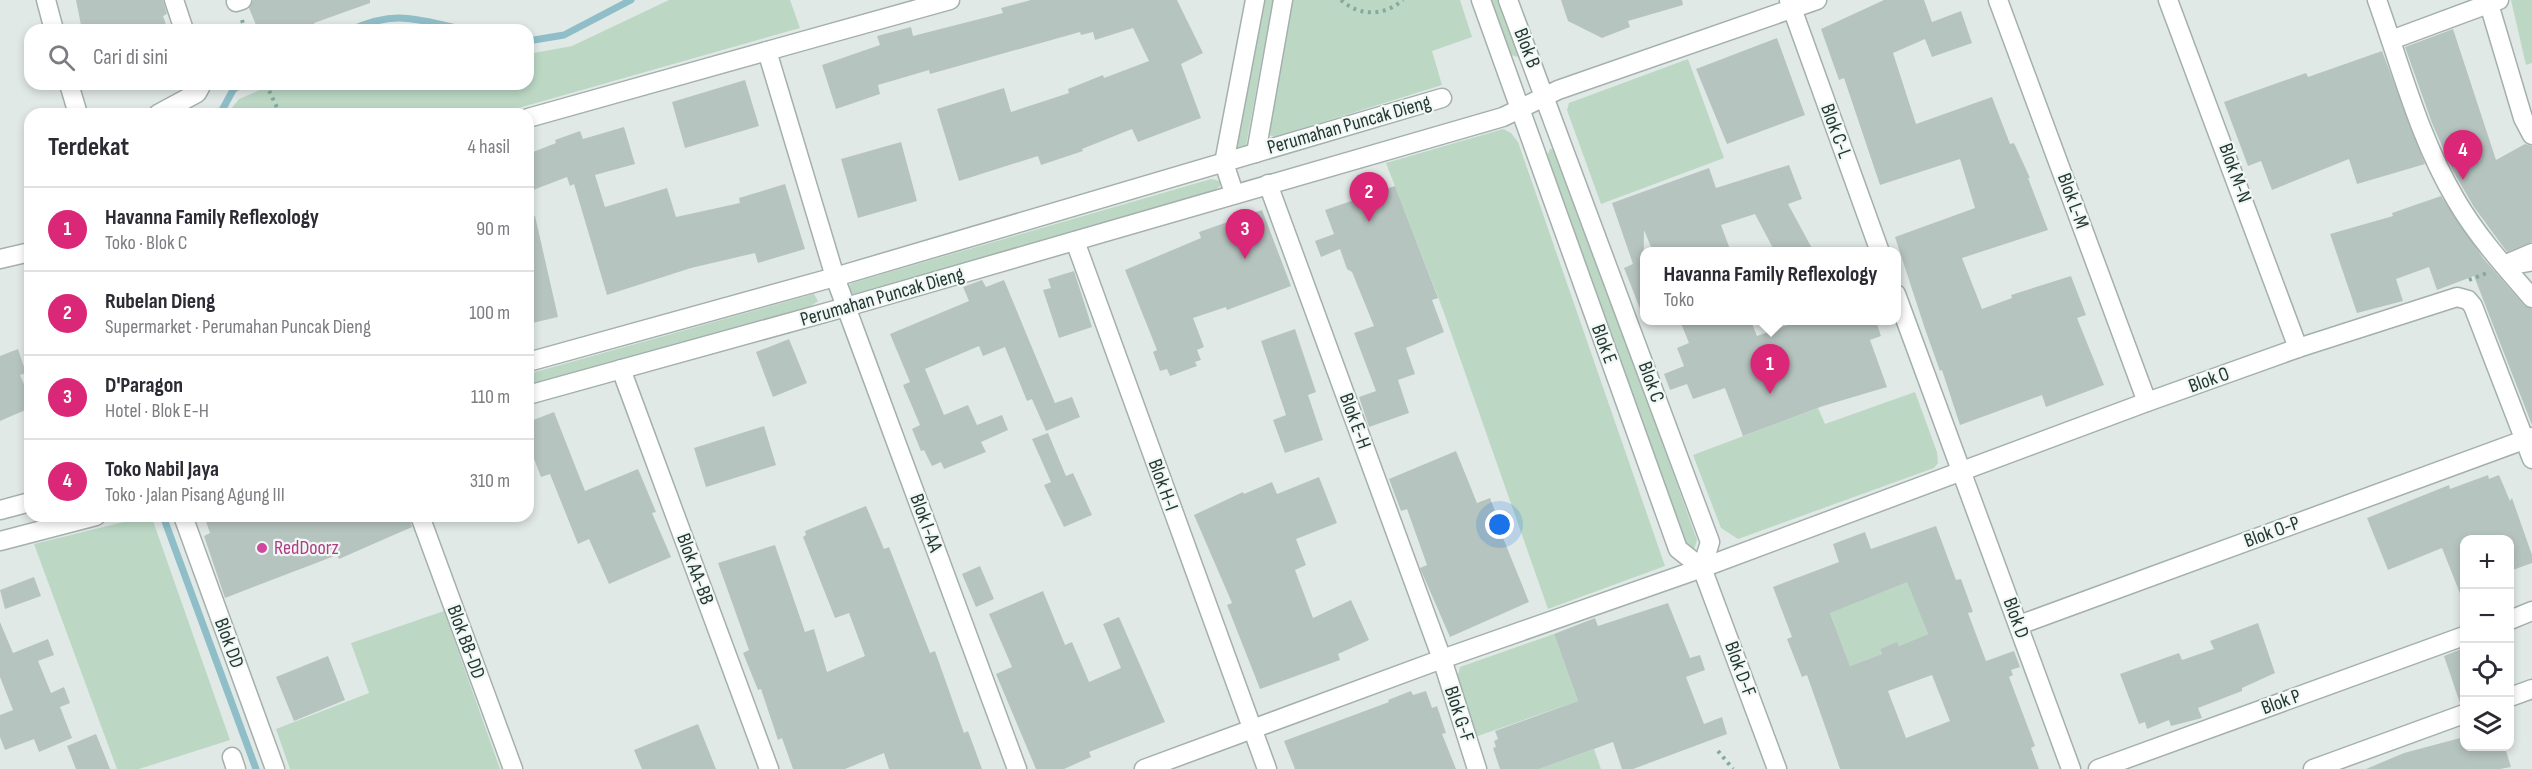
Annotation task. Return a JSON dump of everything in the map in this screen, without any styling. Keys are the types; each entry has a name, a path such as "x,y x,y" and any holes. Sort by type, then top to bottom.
{"street":[{"path":"46,0 52,24"},
{"path":"174,0 182,24"},
{"path":"534,116 950,0"},
{"path":"1234,193 1224,163 1255,0"},
{"name":"Perumahan Puncak Dieng","path":"1256,153 1283,0"},
{"name":"Blok E","path":"1481,0 1678,549 1702,568"},
{"name":"Blok B","path":"1509,0 1545,96"},
{"name":"Perumahan Puncak Dieng","path":"534,393 846,307 1503,117 1545,96 1791,5 1817,0"},
{"name":"Blok L-M","path":"1998,0 2147,402"},
{"name":"Blok M-N","path":"2168,0 2298,348"},
{"path":"2377,0 2435,161 2465,215 2532,298"},
{"path":"2391,40 2494,2 2523,118 2532,135"},
{"name":"Blok C-L","path":"1791,5 1878,247"},
{"name":"Blok I-AA","path":"767,51 835,277 1017,769"},
{"path":"71,90 76,108"},
{"path":"169,108 199,90"},
{"name":"Blok C","path":"1545,96 1710,542 1702,568"},
{"name":"Perumahan Puncak Dieng","path":"534,360 835,277 1442,98"},
{"name":"Blok E-H","path":"1268,184 1442,659"},
{"name":"Blok H-I","path":"1075,241 1267,769"},
{"path":"0,259 24,253"},
{"path":"2507,268 2532,253"},
{"name":"Blok O","path":"1144,769 1442,659 1702,568 2147,402 2298,348 2457,297 2468,300 2473,306 2528,439"},
{"path":"1901,307 1963,470"},
{"name":"Blok AA-BB","path":"621,369 769,769"},
{"path":"2528,439 2532,459"},
{"name":"Blok O-P","path":"2019,625 2528,439"},
{"name":"Blok D","path":"1963,470 2070,768"},
{"path":"0,510 24,504"},
{"path":"0,541 73,522"},
{"name":"Blok DD","path":"185,522 275,769"},
{"name":"Blok BB-DD","path":"422,522 513,769"},
{"name":"Blok D-F","path":"1702,568 1777,769"},
{"path":"2514,618 2532,611"},
{"name":"Blok P","path":"2098,769 2460,637"},
{"name":"Blok G-F","path":"1442,659 1477,769"},
{"path":"2513,697 2532,690"},
{"path":"2313,769 2460,715"}],"lane":[{"path":"2507,268 2532,266"}],"path":[{"path":"1341,0 1361,12 1376,13 1390,9 1404,0"},
{"path":"269,90 277,108"},
{"path":"1718,752 1733,769"}],"green space":[{"path":"669,0 790,0 800,28 518,108 232,108 239,99 260,90 534,90 534,53 572,46"},
{"path":"1262,0 1273,0 1245,151 1236,151"},
{"path":"1293,0 1460,0 1472,37 1432,51 1442,85 1275,137 1269,135 1268,130"},
{"path":"1491,0 1500,0 1520,52 1518,57 1511,55"},
{"path":"2511,0 2532,0 2532,63 2526,65"},
{"path":"1688,59 1724,158 1601,204 1567,110 1569,103"},
{"path":"1503,129 1511,133 1518,142 1665,566 1548,609 1443,310 1386,163"},
{"path":"1550,149 1556,149 1559,154 1697,540 1694,550 1686,545 1546,158"},
{"path":"1211,179 1220,181 1220,186 1214,191 855,295 851,295 847,288 852,283"},
{"path":"814,294 818,301 811,306 534,384 534,372"},
{"path":"1915,392 1937,452 1938,463 1934,468 1738,539 1721,528 1693,455 1818,408 1825,424"},
{"path":"124,522 153,522 230,740 139,769 117,769 34,544"},
{"path":"1906,579 1928,634 1899,646 1897,643 1880,649 1882,654 1850,666 1829,610 1892,588"},
{"path":"444,611 500,769 290,769 276,729 369,693 351,643"},
{"path":"1554,634 1578,701 1475,737 1457,678 1460,667"},
{"path":"1594,749 1601,769 1539,769"}],"building":[{"path":"76,0 163,0 167,14 163,16 166,24 81,24"},
{"path":"253,0 370,0 370,3 314,24 256,24 249,8"},
{"path":"1031,0 1177,0 1203,53 1181,64 1201,118 1138,142 1132,129 1082,149 1083,151 1041,165 1038,156 959,181 937,109 1004,88 1011,112 1069,93 1068,89 1103,75 1104,78 1149,61 1133,28 1095,40 1093,32 1081,35 1080,32 930,74 929,70 878,85 880,94 836,109 822,65 880,45 877,36 911,27 913,36 1003,13 1001,8"},
{"path":"1561,0 1682,0 1683,5 1628,21 1630,27 1602,38 1568,21"},
{"path":"1884,0 1924,0 1932,22 1961,11 1972,43 1932,57 1925,39 1893,53 1916,124 1992,97 2010,144 2014,143 2030,178 2028,178 2048,230 1962,258 1982,309 2012,298 2011,295 2071,276 2086,315 2077,318 2104,385 2046,407 2042,395 1960,425 1942,370 1940,371 1925,329 1901,255 1901,247 1898,247 1895,237 1975,208 1960,159 1880,185 1844,78 1839,80 1821,29"},
{"path":"2453,29 2496,160 2525,144 2532,146 2532,242 2507,252 2474,207 2453,171 2432,123 2405,47"},
{"path":"1777,38 1805,115 1727,144 1696,69"},
{"path":"2382,51 2425,164 2357,184 2349,159 2272,190 2261,161 2248,166 2224,102 2306,73 2308,77"},
{"path":"745,80 759,126 685,148 672,102"},
{"path":"624,127 635,164 595,175 605,207 667,188 676,217 740,203 739,198 785,184 805,249 758,263 755,253 691,268 607,295 574,184 570,186 567,177 534,190 534,152 556,143 555,140 580,131 583,139"},
{"path":"901,142 917,201 858,218 841,159"},
{"path":"1789,165 1802,199 1788,204 1811,247 1772,247 1755,214 1721,225 1729,247 1651,247 1644,230 1644,247 1640,247 1640,308 1624,268 1633,264 1612,203 1709,168 1716,188"},
{"path":"1395,186 1438,298 1432,300 1444,332 1406,348 1415,374 1398,380 1409,413 1369,427 1359,397 1376,391 1354,333 1374,326 1340,249 1321,257 1315,241 1334,234 1325,210"},
{"path":"2441,196 2483,258 2524,305 2532,309 2532,425 2474,276 2437,290 2429,267 2396,279 2403,301 2357,313 2330,234 2393,216 2392,213"},
{"path":"1262,210 1291,286 1227,310 1226,307 1193,318 1204,347 1197,350 1201,360 1195,362 1197,366 1170,376 1167,369 1160,371 1153,352 1157,350 1125,270 1201,238 1199,232"},
{"path":"534,216 558,317 534,323"},
{"path":"1074,271 1092,327 1059,338 1043,290 1051,288 1048,279"},
{"path":"982,280 986,287 1004,280 1055,403 1072,397 1080,417 1046,431 1032,399 1027,401 1005,347 983,356 979,346 925,369 944,415 968,405 977,425 1002,415 1008,430 981,442 986,452 944,469 941,462 932,466 924,450 921,451 912,429 920,425 903,385 910,382 890,334 969,301 963,287"},
{"path":"1682,325 1753,325 1757,336 1788,325 1877,325 1881,336 1870,340 1887,387 1823,406 1743,436 1725,388 1693,399 1687,384 1670,390 1664,374 1684,366 1677,348 1689,343"},
{"path":"1295,329 1316,392 1308,395 1323,440 1285,453 1273,420 1286,415 1261,341"},
{"path":"789,339 807,383 773,397 756,352"},
{"path":"18,349 24,367 24,374 20,375 24,384 24,411 0,421 0,356"},
{"path":"554,412 585,491 638,469 656,512 652,513 671,557 609,584 589,539 578,544 550,474 541,477 534,459 534,420"},
{"path":"764,426 776,465 706,487 694,448"},
{"path":"1048,433 1066,476 1073,473 1092,515 1064,527 1044,485 1051,482 1032,439"},
{"path":"1456,451 1477,503 1490,498 1501,527 1499,528 1529,602 1450,637 1420,568 1427,565 1407,509 1401,511 1389,479"},
{"path":"2488,475 2489,479 2499,475 2510,501 2512,498 2532,555 2532,563 2514,570 2514,535 2460,535 2460,593 2442,548 2388,570 2367,518 2449,485 2450,489"},
{"path":"1319,477 1337,523 1296,539 1306,565 1295,570 1313,618 1351,600 1369,640 1338,654 1340,660 1260,689 1227,605 1232,603 1194,515 1243,492 1244,494 1272,482 1277,494"},
{"path":"866,506 884,549 889,547 930,653 935,651 964,733 968,731 982,769 889,769 884,753 845,769 793,769 782,738 778,740 761,689 758,690 743,653 749,650 718,563 775,545 805,632 814,629 827,672 865,656 849,613 835,618 803,537 806,535 805,531"},
{"name":"RedDoorz","path":"206,522 411,522 412,527 339,559 337,555 225,598 204,536 210,533"},
{"path":"1936,526 1956,580 1961,579 1973,612 1968,613 1986,661 2014,651 2020,667 2011,670 2013,675 2009,677 2035,746 2031,748 2039,769 1840,769 1807,675 1802,677 1787,639 1792,637 1773,587 1839,562 1833,544 1865,532 1871,549","holes":["1907,582 1928,634 1899,646 1897,642 1880,649 1882,654 1850,666 1830,613","1932,675 1950,721 1906,738 1888,691"]},
{"path":"980,566 994,599 976,607 962,574"},
{"path":"34,577 41,596 5,609 0,590"},
{"path":"1043,591 1065,645 1072,642 1089,682 1121,668 1103,624 1119,617 1165,722 1089,752 1091,757 1064,769 1036,769 996,674 1012,667 989,614"},
{"path":"1668,603 1690,658 1700,655 1705,670 1686,677 1704,724 1722,717 1727,734 1633,769 1622,769 1613,742 1539,769 1500,769 1493,748 1496,747 1494,741 1498,739 1495,731 1578,701 1554,634 1595,618 1598,626"},
{"path":"0,622 13,653 48,639 54,655 38,661 51,693 64,687 70,703 60,707 72,738 39,752 34,739 5,750 0,737 0,715 13,710 0,677"},
{"path":"2258,623 2275,673 2242,688 2242,691 2198,708 2202,718 2171,726 2169,720 2147,729 2145,722 2139,724 2120,674 2179,653 2182,660 2214,649 2210,641"},
{"path":"2460,650 2460,703 2444,656"},
{"path":"328,656 345,700 294,721 276,677"},
{"path":"1411,691 1413,695 1426,691 1432,708 1437,706 1446,733 1442,734 1456,769 1295,769 1284,741 1389,702 1388,700"},
{"path":"698,724 716,769 642,769 634,750"},
{"path":"96,734 110,769 76,769 67,746"},
{"path":"2460,738 2460,751 2506,751 2511,767 2500,769 2366,769 2404,753"}],"waterway":[{"path":"534,40 564,35 631,0"},
{"path":"366,24 396,18 440,24"},
{"path":"223,108 233,90"},
{"path":"165,522 256,769"}],"place":[{"name":"Toko Nabil Jaya","path":"2463,180"},
{"name":"Rubelan Dieng","path":"1369,222"},
{"name":"D'Paragon","path":"1245,259"},
{"name":"Havanna Family Reflexology","path":"1770,394"},
{"name":"RedDoorz","path":"262,548"}]}
